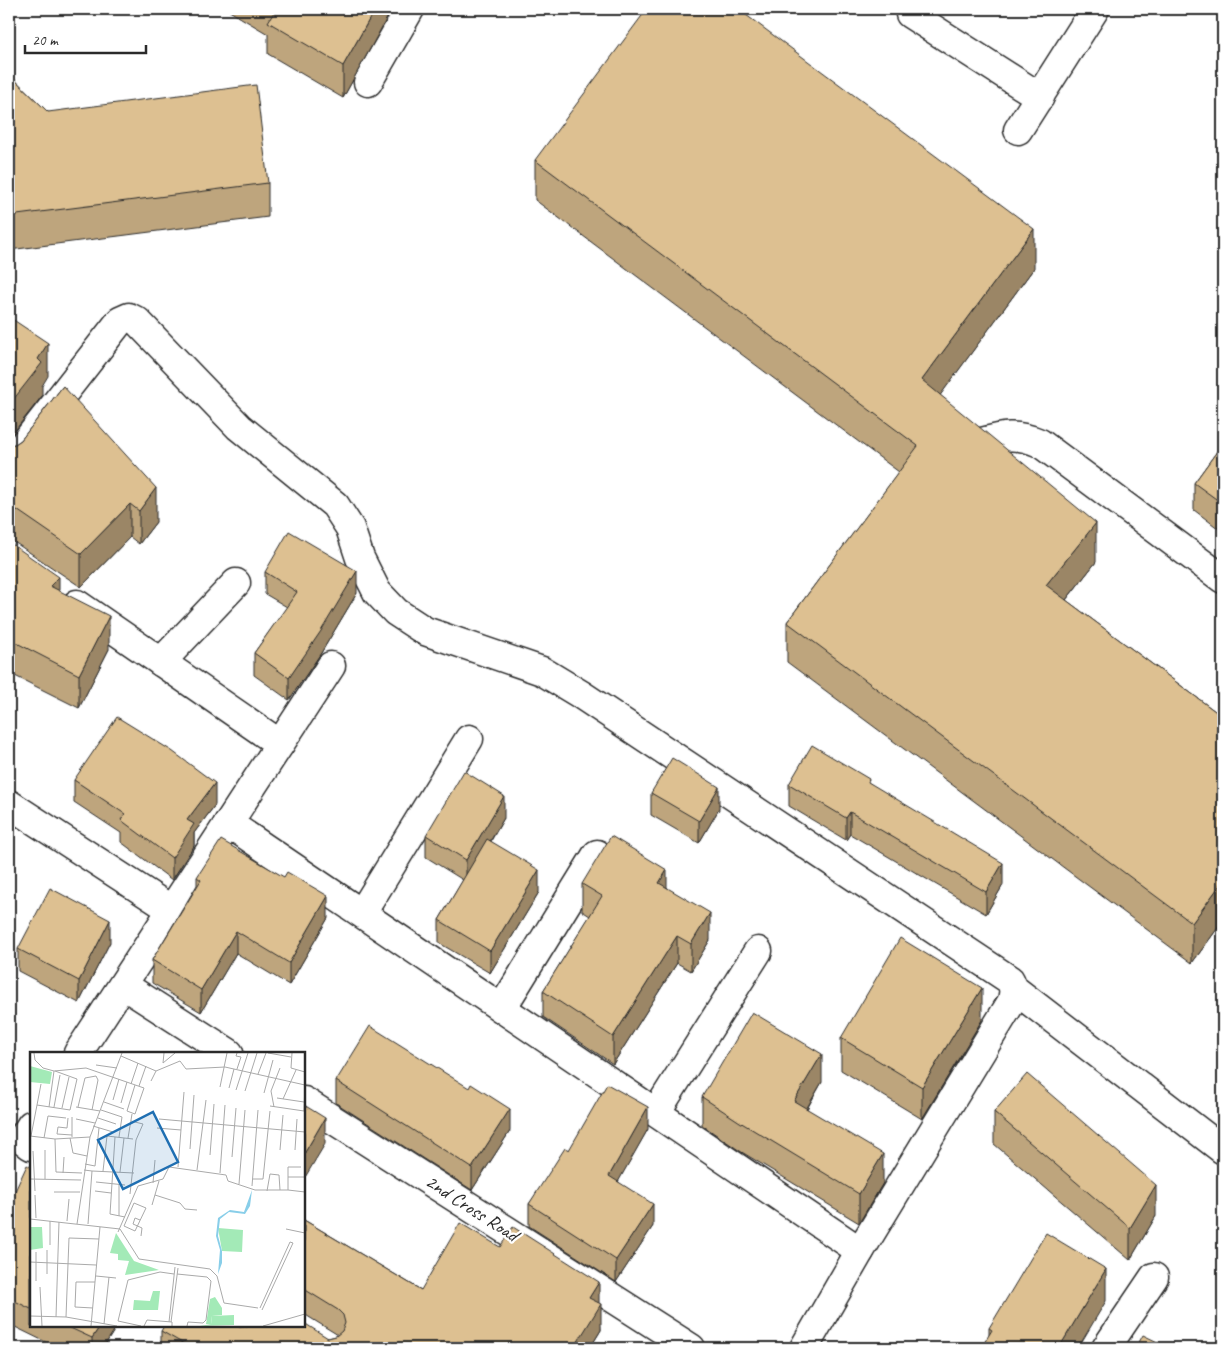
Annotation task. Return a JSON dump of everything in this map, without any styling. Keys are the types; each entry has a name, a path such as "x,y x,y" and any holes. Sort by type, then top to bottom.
{"street":[{"path":"368,82 410,9"},
{"path":"1018,130 1095,9"},
{"path":"910,14 1040,97"},
{"path":"9,463 120,322 129,318 138,321 240,427 335,505 350,528 360,558 377,592 396,612 425,631 542,671 573,689 1010,980 1014,989 1223,1150"},
{"path":"974,444 1009,435 1025,437 1040,443 1223,579"},
{"path":"161,662 236,583"},
{"path":"57,590 280,744"},
{"path":"79,1052 331,666"},
{"path":"362,913 469,739"},
{"path":"9,804 172,910"},
{"path":"228,822 860,1250"},
{"path":"502,1008 597,854"},
{"path":"657,1111 758,951"},
{"path":"123,985 227,1052"},
{"path":"804,1348 860,1250 1012,1001 1014,989"},
{"name":"2nd Cross Road","path":"305,1102 691,1348"},
{"path":"30,1127 22,1139 30,1145"},
{"path":"1106,1348 1154,1277"}],"building":[{"path":"276,9 375,9 343,66 268,22"},
{"path":"647,9 738,9 1034,229 922,380 1096,523 1046,585 1223,717 1223,881 1192,923 787,622 918,446 535,160"},
{"path":"9,74 48,112 256,85 268,183 9,216"},
{"path":"9,317 48,343 38,359 42,363 9,405"},
{"path":"63,386 156,488 139,511 130,504 81,554 17,510 9,508 9,445 21,440"},
{"path":"1223,443 1223,504 1194,483"},
{"path":"289,531 357,571 321,631 289,678 254,653 297,592 265,572"},
{"path":"9,542 59,577 50,586 109,616 79,675 9,639"},
{"path":"117,717 172,751 215,783 187,820 194,824 172,858 121,820 125,814 74,780"},
{"path":"812,745 869,779 868,782 1003,863 986,892 850,812 846,818 789,784"},
{"path":"672,758 719,787 699,821 651,793"},
{"path":"464,771 504,796 466,860 426,835"},
{"path":"611,836 667,870 659,883 710,913 691,944 677,936 613,1037 543,991 602,896 582,884"},
{"path":"487,839 539,870 490,951 439,920"},
{"path":"221,840 284,877 287,872 328,896 289,963 236,931 201,990 152,960 201,880 197,877"},
{"path":"50,888 110,920 79,981 18,949"},
{"path":"900,938 982,988 922,1087 841,1038"},
{"path":"752,1012 822,1054 794,1101 883,1154 859,1194 702,1097"},
{"path":"370,1026 469,1088 471,1084 510,1109 472,1168 336,1081"},
{"path":"1027,1074 1156,1185 1130,1228 994,1112"},
{"path":"607,1084 648,1107 609,1176 653,1204 616,1260 529,1204 565,1148 569,1150"},
{"path":"305,1106 325,1118 305,1152"},
{"path":"27,1165 30,1166 30,1308 9,1298 9,1204"},
{"path":"305,1221 421,1290 460,1223 500,1247 513,1227 599,1282 589,1298 601,1304 574,1348 191,1348 161,1331 163,1327 305,1327 305,1324 328,1338 336,1336 342,1331 345,1323 343,1315 305,1290"},
{"path":"1046,1233 1106,1269 1059,1348 981,1348 992,1330 989,1328"},
{"path":"68,1327 99,1327 92,1338"},
{"path":"1143,1335 1170,1348 1136,1348"}]}
